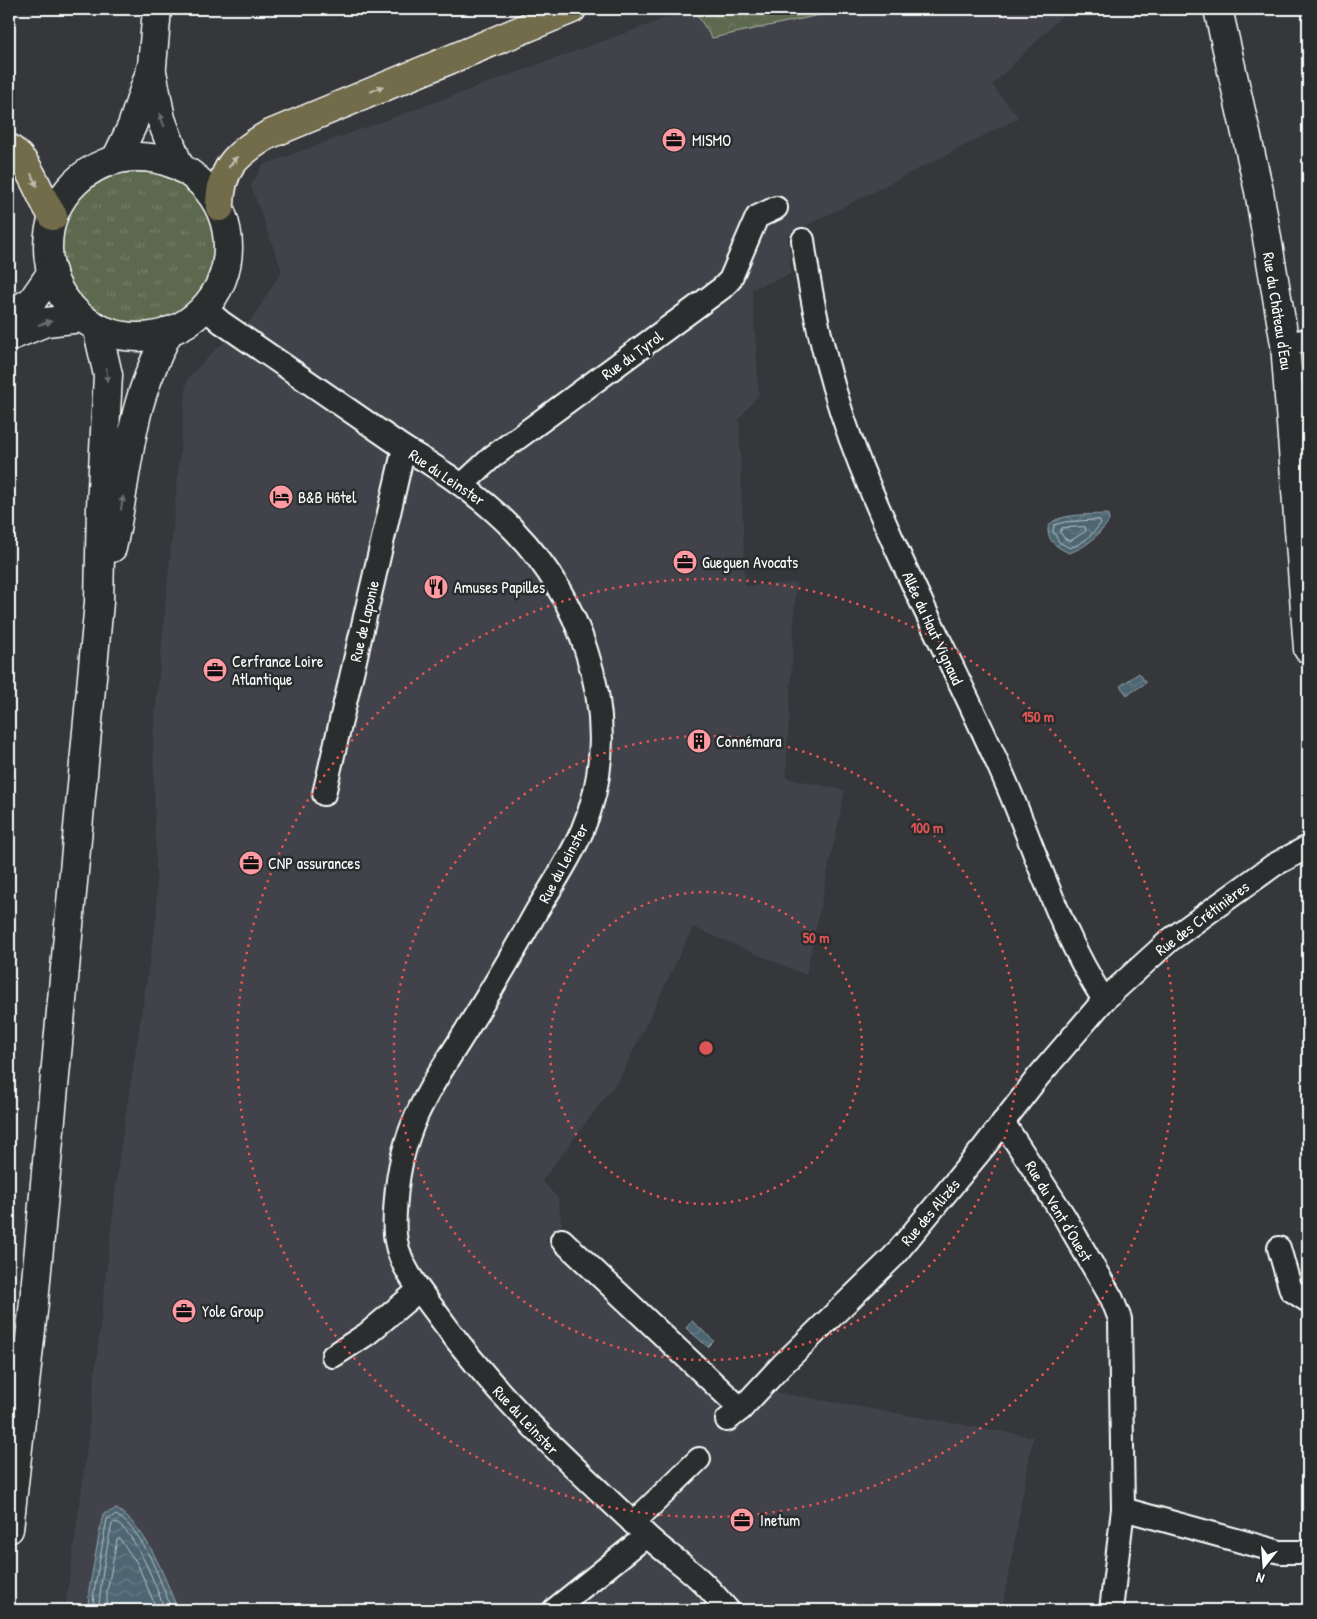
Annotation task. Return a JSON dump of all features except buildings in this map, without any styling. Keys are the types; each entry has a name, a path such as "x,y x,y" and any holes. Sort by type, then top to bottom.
{"highway":[{"path":"220,207 220,188 227,169 241,153 268,135 572,9"},
{"path":"9,148 27,166 43,202 53,216"}],"main road":[{"path":"116,159 132,126 152,66 157,9"},
{"name":"Rue du Château d'Eau","path":"1218,9 1259,192 1296,342 1308,648"},
{"path":"152,66 161,119 179,166"},
{"path":"9,337 46,322 90,322 127,336 143,337 183,326 205,308 214,295 226,267 228,236 220,207 203,183 179,166 148,157 116,159 99,165 84,174 60,200 53,216 48,244 52,272 65,299 90,322 108,375 101,507 99,602 34,1302 9,1529"},
{"path":"9,316 32,301 52,272"},
{"path":"99,602 121,510 137,413 154,362 169,331"}],"street":[{"name":"Rue du Tyrol","path":"462,485 492,457 722,288 730,280 757,217 776,208"},
{"name":"Allée du Haut Vignaud","path":"803,240 808,273 829,368 860,462 900,558 1001,771 1080,962 1104,1000"},
{"name":"Rue du Leinster","path":"205,308 235,332 404,448 462,485 510,524 543,565 565,599 580,629 594,674 601,713 602,750 593,801 581,833 509,960 429,1090 412,1122 398,1172 395,1232 402,1261 419,1290 462,1349 515,1411 569,1466 699,1579 728,1610"},
{"name":"Rue de Laponie","path":"324,794 404,448"},
{"name":"Rue des Crétinières","path":"1104,1000 1170,940 1274,865 1308,847"},
{"name":"Rue des Alizés","path":"562,1240 734,1414 892,1257 1038,1077 1104,1000"},
{"name":"Rue du Vent d'Ouest","path":"1003,1122 1064,1216 1112,1300 1120,1319 1123,1509 1112,1610"},
{"path":"1279,1248 1291,1290 1308,1301"},
{"path":"333,1356 367,1334 419,1290"},
{"path":"554,1610 640,1529 699,1459"},
{"path":"1123,1509 1280,1552 1308,1552"}],"shaded area":[{"path":"691,9 712,38 848,9 1069,9 992,85 1019,118 788,235 791,274 752,289 759,394 739,419 745,586 796,583 786,778 845,790 806,975 693,927 621,1076 542,1181 558,1198 562,1225 545,1240 745,1419 769,1391 1033,1437 1002,1610 65,1610 85,1464 119,1158 157,914 153,737 187,379 215,350 251,320 282,271 251,186 263,165"}],"green space":[{"path":"693,9 848,9 712,38"},
{"path":"138,172 153,173 167,178 192,194 208,219 213,233 213,263 208,277 192,302 167,318 153,323 138,324 123,323 109,318 84,302 68,277 63,263 62,248 63,233 68,219 84,194 109,178 123,173"}],"water":[{"path":"1108,514 1109,521 1096,537 1081,548 1069,553 1055,545 1050,539 1049,525 1055,520 1072,516"},
{"path":"1139,673 1146,683 1127,695 1120,686"},
{"path":"692,1321 714,1341 708,1347 686,1328"},
{"path":"117,1509 147,1542 161,1569 178,1610 88,1610 89,1590 103,1514"}],"place":[{"name":"MISMO","path":"674,140"},
{"name":"B&B Hôtel","path":"281,497"},
{"name":"Gueguen Avocats","path":"685,562"},
{"name":"Amuses Papilles","path":"436,587"},
{"name":"Cerfrance Loire Atlantique","path":"215,670"},
{"name":"Connémara","path":"699,741"},
{"name":"CNP assurances","path":"251,863"},
{"name":"Yole Group","path":"184,1311"},
{"name":"Inetum","path":"742,1520"}]}
